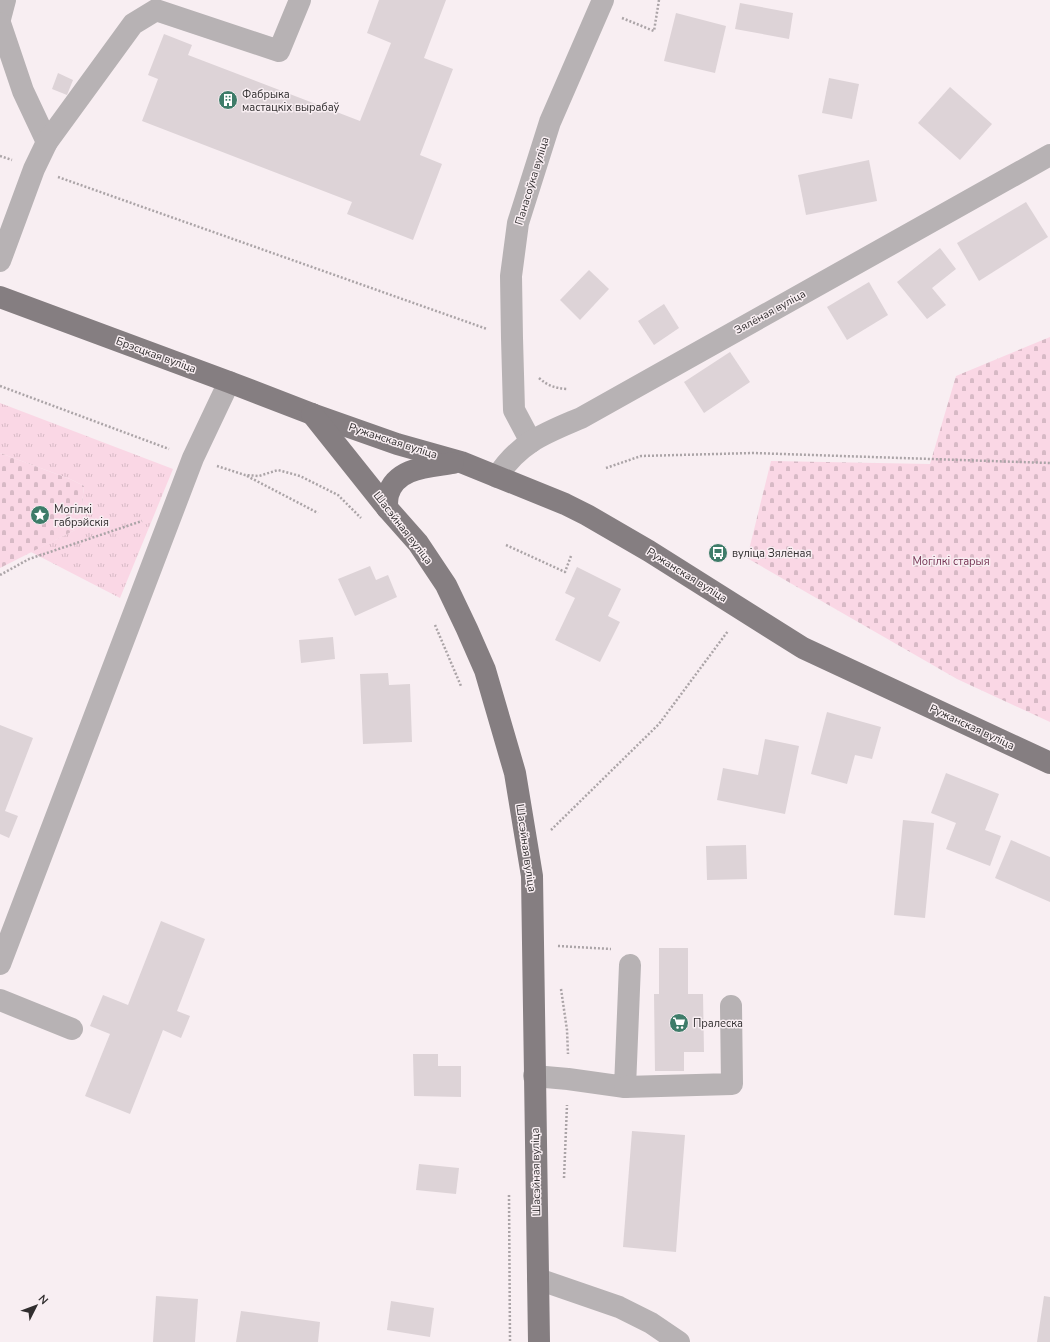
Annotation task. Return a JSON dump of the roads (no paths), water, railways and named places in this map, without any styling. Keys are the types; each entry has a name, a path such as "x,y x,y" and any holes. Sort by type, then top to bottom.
{"main road":[{"name":"Брэсцкая вуліца","path":"0,297 312,414"},
{"name":"Ружанская вуліца","path":"312,414 397,444 461,462 565,504 588,515 649,551 803,648 1050,763"},
{"name":"Шасэйная вуліца","path":"312,414 387,508 418,543 442,579 468,629 485,670 515,773 532,876 539,1342"},
{"path":"387,508 388,496 394,482 403,474 422,468 461,462"}],"street":[{"path":"0,19 5,0"},
{"path":"0,261 34,169 47,142 133,24 156,10 279,51 300,0"},
{"name":"Панасоўка вуліца","path":"531,442 514,410 511,276 518,223 550,122 603,0"},
{"path":"0,23 23,91 47,142"},
{"name":"Зялёная вуліца","path":"497,477 506,463 531,442 581,418 1050,155"},
{"path":"0,964 193,458 229,382"},
{"path":"625,1087 630,965"},
{"path":"0,1000 72,1029"},
{"path":"534,1076 625,1087 732,1084 731,1006"},
{"path":"538,1279 619,1307 650,1333 679,1342"}],"place":[{"name":"Фабрыка мастацкіх вырабаў","path":"228,100"},
{"name":"Могілкі габрэйскія","path":"40,515"},
{"name":"вуліца Зялёная","path":"718,553"},
{"name":"Пралеска","path":"679,1023"}],"park label":[{"name":"Могілкі старыя","path":"951,561"}]}
